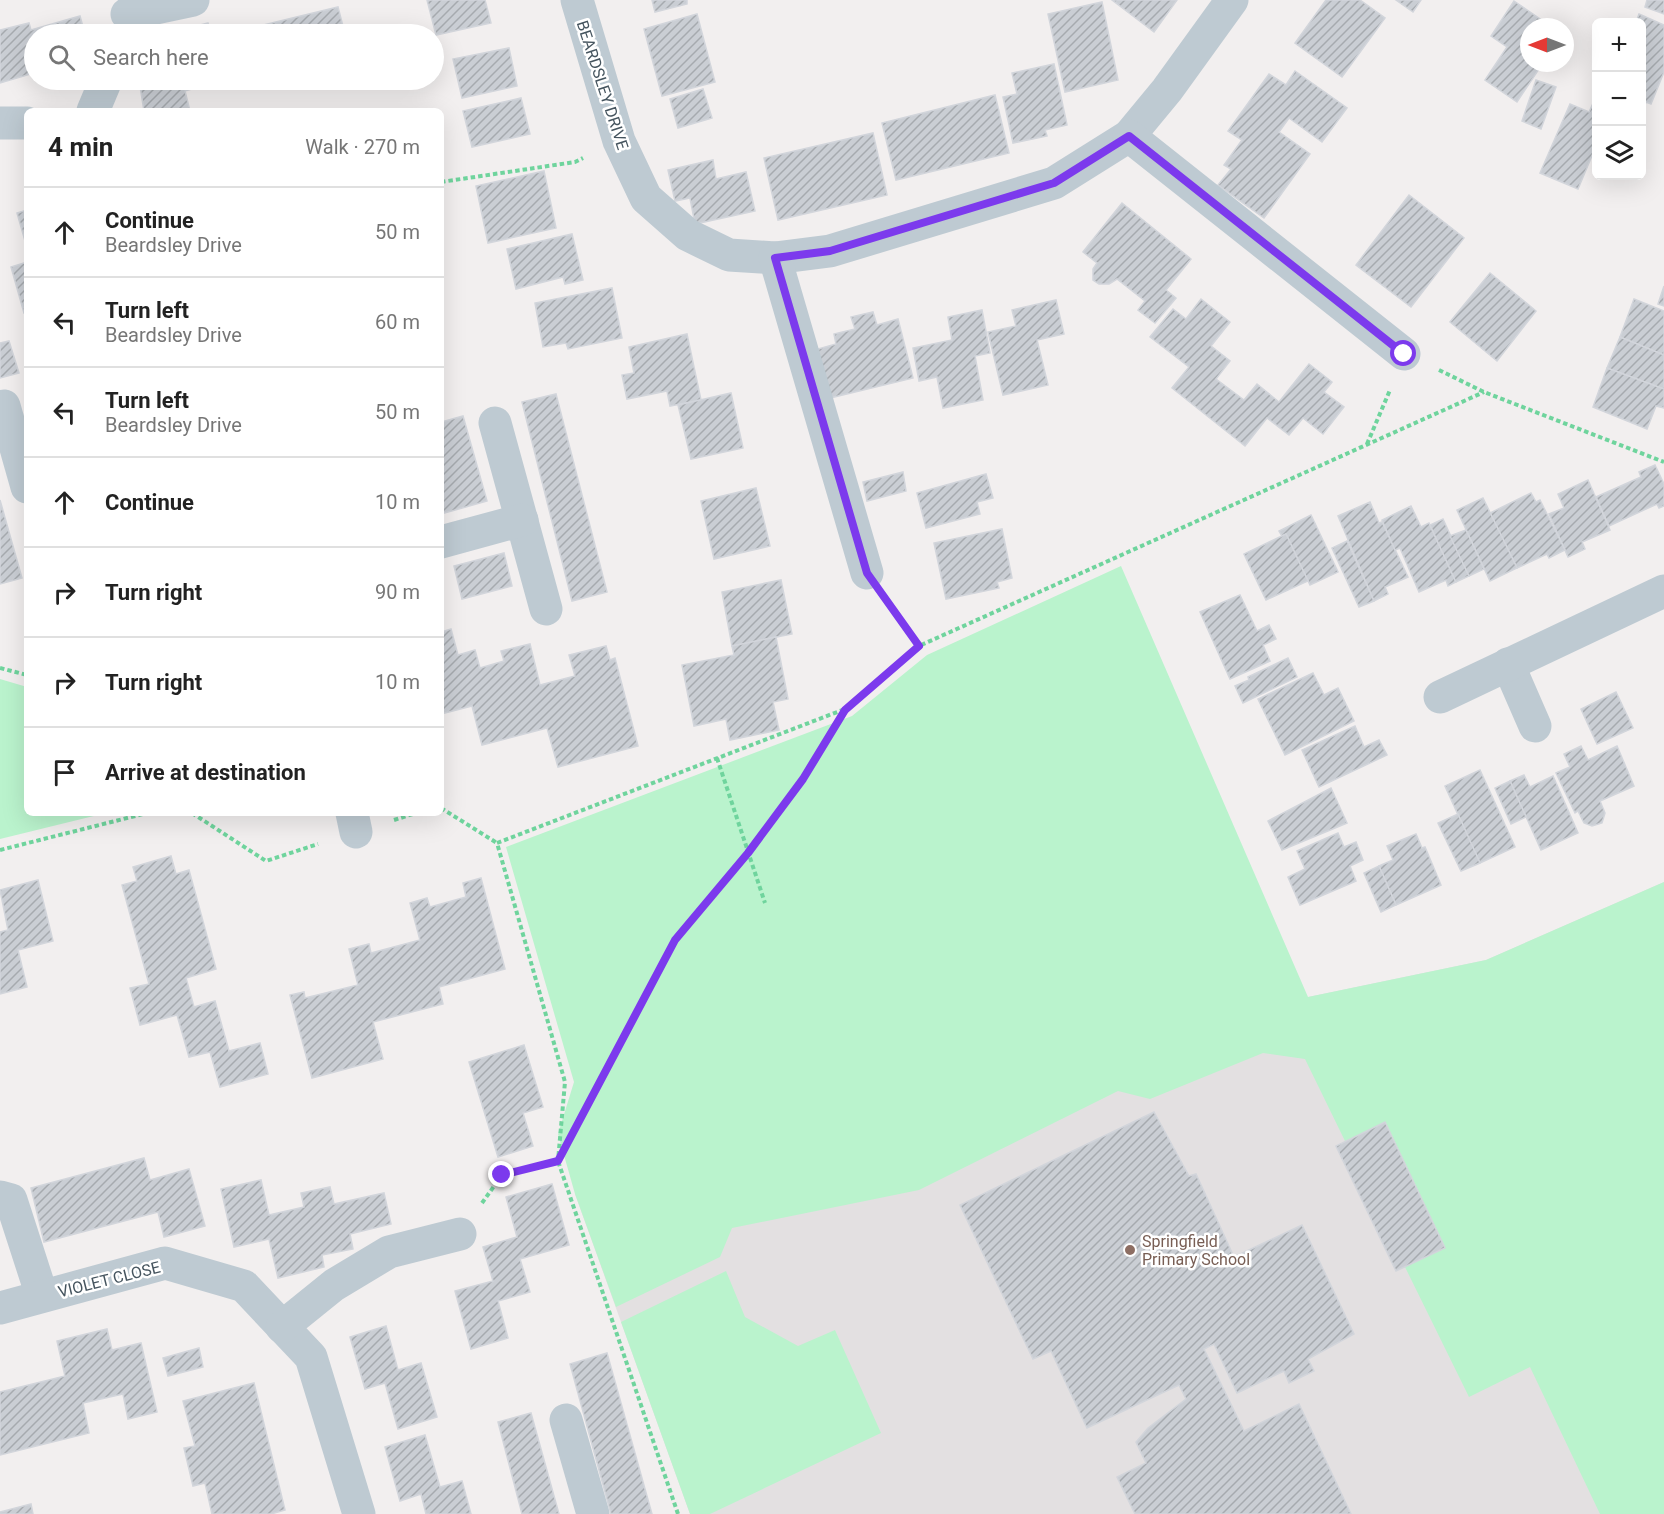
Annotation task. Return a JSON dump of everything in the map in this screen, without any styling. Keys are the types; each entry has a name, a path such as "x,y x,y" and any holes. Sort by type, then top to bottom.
{"street":[{"path":"126,16 193,0"},
{"name":"BEARDSLEY DRIVE","path":"577,0 619,141 646,198 688,235 729,255 775,258 830,251 1054,183 1129,136 1167,90 1232,0"},
{"path":"94,108 102,90"},
{"path":"0,123 24,123"},
{"path":"1129,136 1404,354"},
{"path":"775,258 867,573"},
{"path":"10,404 24,472"},
{"path":"495,423 546,609"},
{"path":"444,541 522,520"},
{"path":"1440,697 1664,591"},
{"path":"1508,664 1535,726"},
{"path":"0,1197 11,1200 42,1296"},
{"path":"282,1327 334,1285 389,1251 460,1233"},
{"name":"VIOLET CLOSE","path":"0,1308 165,1263 244,1286 311,1357 359,1514"},
{"path":"566,1420 593,1514"}],"path":[{"path":"444,182 575,162 619,141"},
{"path":"460,1233 502,1175 558,1161 675,940 748,853 803,779 845,710 919,646 1484,392 1664,462"},
{"path":"867,573 919,646"},
{"path":"0,668 24,674"},
{"path":"497,843 845,710"},
{"path":"717,758 765,903"},
{"path":"444,810 497,843 565,1082 558,1161 678,1514"},
{"path":"0,850 135,816"},
{"path":"197,816 266,861 354,822 395,816"}],"shaded area":[{"name":"Springfield Primary School","path":"1664,882 1664,1514 690,1514 575,1194 1308,997 1486,960"}],"green space":[{"path":"1121,566 1308,997 1486,960 1664,882 1664,1514 1600,1514 1530,1367 1469,1397 1405,1267 1445,1247 1386,1123 1345,1141 1305,1059 1263,1053 1150,1099 1118,1091 919,1190 732,1228 720,1257 616,1307 575,1194 558,1134 574,1082 506,847 852,716 927,655"},
{"path":"0,679 24,686 24,816 94,816 0,839"},
{"path":"726,1271 745,1317 798,1346 835,1330 881,1433 710,1514 690,1514 621,1322"}],"building":[{"path":"427,0 485,0 491,23 444,33 444,24 433,24"},
{"path":"652,0 687,0 687,4 655,12"},
{"path":"1112,0 1177,0 1154,32"},
{"path":"1326,0 1360,0 1385,18 1342,77 1295,43"},
{"path":"1396,0 1421,0 1413,12"},
{"path":"1647,0 1664,0 1664,14 1645,7"},
{"path":"1514,1 1539,18 1520,18 1520,72 1537,72 1517,102 1485,80 1507,47 1491,36"},
{"path":"1102,2 1118,80 1065,92 1048,14"},
{"path":"338,7 342,24 267,24"},
{"path":"697,14 715,82 662,96 644,29"},
{"path":"1639,14 1664,25 1664,72 1651,104 1646,102 1646,18 1638,18"},
{"path":"80,16 82,24 52,24"},
{"path":"24,24 24,76 0,83 0,30"},
{"path":"509,48 517,86 462,98 453,59"},
{"path":"1054,64 1067,125 1045,130 1047,136 1013,143 1003,97 1017,94 1012,73"},
{"path":"1295,71 1347,108 1322,142 1289,118 1279,132 1310,154 1264,218 1218,185 1231,169 1224,165 1242,140 1228,131 1269,74 1286,85"},
{"path":"1536,80 1556,87 1541,129 1522,121"},
{"path":"703,89 712,118 678,128 670,99"},
{"path":"141,90 188,90 185,91 189,108 144,108"},
{"path":"995,95 1009,153 896,180 882,123"},
{"path":"521,98 530,134 472,147 463,111"},
{"path":"1570,104 1589,112 1592,105 1592,156 1578,189 1540,173"},
{"path":"873,133 887,195 778,220 764,158"},
{"path":"713,160 716,179 746,172 755,211 695,224 690,198 675,201 668,170"},
{"path":"544,171 556,228 488,243 476,186"},
{"path":"1409,195 1464,238 1411,307 1356,265"},
{"path":"1122,203 1191,259 1166,290 1176,298 1155,323 1138,310 1145,301 1117,279 1109,284 1099,284 1093,280 1093,269 1097,263 1083,252"},
{"path":"24,211 24,238 17,213"},
{"path":"572,234 583,280 565,284 563,277 516,289 507,249"},
{"path":"24,263 24,313 11,267"},
{"path":"1490,273 1536,311 1497,361 1450,322"},
{"path":"1664,286 1664,306 1658,304"},
{"path":"612,288 622,338 568,349 566,343 543,347 535,303"},
{"path":"1201,299 1230,322 1211,346 1230,361 1216,379 1244,400 1257,384 1279,402 1309,364 1332,382 1324,392 1344,407 1323,434 1303,418 1289,435 1267,418 1245,446 1172,388 1189,367 1150,337 1173,309 1186,319"},
{"path":"1634,299 1664,311 1664,355 1620,337"},
{"path":"1056,300 1064,334 1037,340 1048,385 1003,395 988,332 1016,326 1012,310"},
{"path":"982,310 990,353 975,356 983,400 943,408 937,377 919,381 913,348 952,340 948,317"},
{"path":"873,312 877,325 898,319 913,378 830,398 818,349 836,344 834,334 855,329 851,317"},
{"path":"687,334 701,400 670,406 667,391 627,399 622,375 634,373 629,347"},
{"path":"1620,337 1664,355 1664,389 1607,368"},
{"path":"9,341 19,373 0,378 0,343"},
{"path":"1607,368 1664,389 1664,408 1656,406 1647,429 1593,407"},
{"path":"731,393 743,448 691,459 678,405"},
{"path":"556,394 607,592 572,601 522,402"},
{"path":"463,416 487,501 444,513 444,421"},
{"path":"1655,465 1664,484 1664,506 1659,508 1657,504 1609,526 1596,497 1641,477 1639,472"},
{"path":"903,472 906,491 867,501 863,482"},
{"path":"986,474 993,498 977,502 980,514 926,528 917,493"},
{"path":"1588,480 1610,530 1582,542 1585,549 1568,557 1549,514 1564,508 1558,494"},
{"path":"756,488 770,546 714,559 701,501"},
{"path":"1531,493 1536,502 1540,500 1565,550 1549,558 1547,554 1517,568 1490,513"},
{"path":"1483,498 1517,568 1490,581 1457,510"},
{"path":"0,500 22,578 0,584"},
{"path":"1370,502 1408,577 1385,587 1388,594 1374,601 1338,516"},
{"path":"1411,506 1421,527 1429,523 1456,582 1448,586 1446,580 1419,592 1400,548 1395,550 1382,520"},
{"path":"1311,515 1338,572 1310,585 1286,534 1282,536 1279,531"},
{"path":"1443,519 1469,576 1456,582 1430,525"},
{"path":"1002,529 1012,578 997,582 999,588 946,599 934,543"},
{"path":"1466,530 1484,569 1469,576 1450,536"},
{"path":"1286,534 1308,581 1266,600 1244,554"},
{"path":"1347,541 1374,601 1359,607 1332,548"},
{"path":"504,553 512,586 462,599 454,566"},
{"path":"781,580 792,634 732,646 722,592"},
{"path":"1240,595 1257,631 1269,625 1276,639 1263,645 1270,661 1230,679 1200,612"},
{"path":"451,629 458,655 475,650 480,668 504,661 501,651 530,644 540,685 575,676 569,655 606,646 610,660 615,658 638,746 558,767 547,728 482,745 472,706 444,713 444,631"},
{"path":"776,637 788,699 773,702 779,730 730,740 726,719 694,726 682,665 734,655 732,646"},
{"path":"1288,658 1297,677 1243,703 1235,686 1249,680 1248,677"},
{"path":"1313,673 1324,695 1338,688 1354,721 1285,755 1258,699"},
{"path":"1616,692 1633,728 1597,744 1581,709"},
{"path":"1355,726 1364,747 1379,740 1387,755 1319,787 1302,750"},
{"path":"1581,746 1588,760 1617,746 1634,786 1600,801 1605,813 1602,823 1592,826 1584,823 1578,811 1575,813 1556,773 1570,767 1564,754"},
{"path":"1480,770 1515,847 1480,863 1445,786"},
{"path":"1524,775 1530,787 1553,776 1578,833 1541,850 1510,781"},
{"path":"1510,781 1526,817 1511,824 1495,788"},
{"path":"1331,788 1347,823 1282,850 1268,821"},
{"path":"1458,814 1480,863 1461,871 1438,823"},
{"path":"1338,833 1344,847 1356,842 1363,860 1350,866 1356,881 1300,905 1288,877 1305,869 1297,851"},
{"path":"1416,834 1422,848 1425,847 1441,885 1396,905 1379,866 1393,860 1387,846"},
{"path":"171,856 176,874 189,870 216,969 186,978 194,1007 215,1001 229,1051 260,1043 268,1074 220,1087 210,1052 189,1057 177,1015 140,1025 130,988 149,984 122,885 137,881 133,867"},
{"path":"1379,866 1396,905 1381,912 1364,873"},
{"path":"481,878 505,969 439,987 443,1004 373,1022 383,1059 312,1078 290,995 304,992 305,998 358,985 349,949 369,944 371,953 420,940 410,903 427,898 430,907 466,897 463,883"},
{"path":"38,880 53,941 18,950 27,987 0,994 0,932 8,930 0,890"},
{"path":"524,1045 543,1107 523,1113 533,1146 498,1157 469,1062"},
{"path":"1154,1112 1189,1176 1196,1174 1234,1257 1302,1225 1354,1334 1308,1359 1314,1371 1289,1383 1284,1371 1237,1393 1214,1344 1204,1349 1244,1431 1299,1404 1351,1514 1135,1514 1117,1477 1146,1463 1136,1442 1148,1428 1186,1399 1179,1385 1087,1428 1051,1351 1033,1359 960,1205"},
{"path":"1385,1122 1445,1248 1396,1271 1336,1146"},
{"path":"144,1158 150,1180 189,1169 205,1226 164,1237 158,1212 44,1242 31,1188"},
{"path":"261,1180 269,1215 304,1207 301,1193 330,1187 334,1204 384,1193 391,1224 350,1234 353,1249 322,1255 324,1267 278,1278 269,1239 234,1247 221,1189"},
{"path":"552,1184 569,1245 520,1259 530,1292 498,1301 508,1338 471,1349 455,1291 493,1281 483,1247 517,1237 506,1197"},
{"path":"386,1326 398,1370 421,1363 437,1417 398,1429 385,1383 365,1389 350,1337"},
{"path":"107,1329 112,1350 141,1343 157,1412 128,1419 123,1394 83,1403 89,1433 0,1455 0,1392 65,1376 57,1341"},
{"path":"199,1348 203,1367 168,1376 163,1358"},
{"path":"607,1353 652,1514 611,1514 570,1364"},
{"path":"254,1383 285,1510 271,1514 212,1514 205,1483 193,1486 184,1448 195,1446 183,1401"},
{"path":"531,1413 559,1514 522,1514 498,1422"},
{"path":"425,1435 440,1487 462,1481 471,1514 426,1514 421,1494 400,1501 385,1447"},
{"path":"31,1504 33,1514 0,1514 0,1512"}],"place":[{"name":"Springfield Primary School","path":"1130,1250"}],"route":[{"path":"502,1175 558,1161 675,940 748,853 803,779 845,710 919,646 867,573 775,258 830,251 1054,183 1129,136 1404,354"}]}
